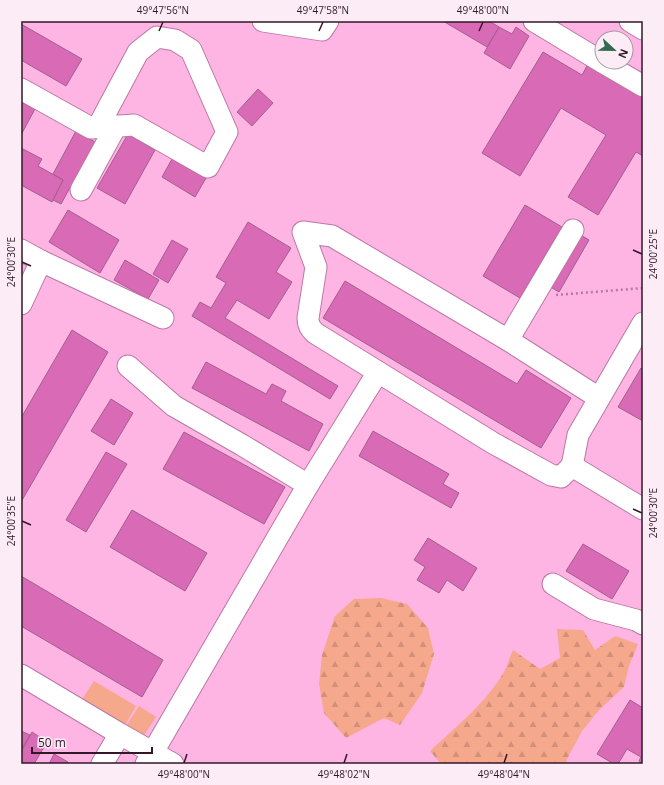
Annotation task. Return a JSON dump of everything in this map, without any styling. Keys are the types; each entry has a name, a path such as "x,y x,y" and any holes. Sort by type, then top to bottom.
{"street":[{"path":"263,21 322,30 328,21"},
{"path":"534,21 594,57"},
{"path":"630,21 643,29"},
{"path":"21,89 91,128 107,127 134,125 208,167 227,132 191,50 175,40 157,37 138,52 107,127 81,190"},
{"path":"616,70 643,86"},
{"path":"508,340 573,230"},
{"path":"600,398 508,340 332,236 303,232 316,267 308,318 308,324 315,333 493,443 551,475 561,477 572,466 578,435 600,398 643,323"},
{"path":"21,250 41,261 163,318"},
{"path":"21,304 41,261"},
{"path":"128,366 174,406 308,485"},
{"path":"149,758 308,485 378,372"},
{"path":"572,466 643,509"},
{"path":"553,584 594,609 636,620 643,624"},
{"path":"21,675 120,734 149,758 173,764"},
{"path":"102,764 120,734"}],"path":[{"path":"533,297 643,288"}],"green space":[{"path":"381,598 407,604 428,628 434,654 422,693 400,725 384,718 346,738 324,713 319,684 322,655 335,616 354,599"},
{"path":"557,629 583,630 595,650 615,636 638,644 629,666 624,687 600,709 582,731 567,759 566,764 441,764 430,751 471,713 489,693 505,670 513,650 540,669 560,658"},
{"path":"94,681 136,706 124,727 81,701"},
{"path":"139,706 156,717 141,740 124,729"}],"building":[{"path":"443,21 489,21 499,27 487,47"},
{"path":"21,24 82,59 66,86 21,60"},
{"path":"499,27 512,34 516,27 529,36 510,69 484,53"},
{"path":"543,52 582,75 588,64 594,68 594,70 598,70 643,97 643,156 636,152 598,215 568,197 606,135 561,108 520,176 482,153"},
{"path":"258,89 273,103 252,126 237,112"},
{"path":"21,102 35,109 21,135"},
{"path":"76,131 95,142 61,204 53,200 63,180 53,174"},
{"path":"128,134 155,150 125,204 97,188"},
{"path":"21,148 42,159 38,166 63,180 52,202 21,185"},
{"path":"172,159 206,178 195,197 162,177"},
{"path":"525,205 562,227 520,298 483,276"},
{"path":"68,210 119,240 100,273 49,242"},
{"path":"248,222 291,248 276,272 292,282 269,319 237,300 225,318 338,386 330,399 192,316 200,302 211,308 226,283 216,277"},
{"path":"579,234 589,240 559,292 549,286"},
{"path":"172,240 188,249 168,283 153,274"},
{"path":"125,260 159,280 148,299 114,280"},
{"path":"345,281 517,384 526,370 571,398 541,448 323,318"},
{"path":"72,330 108,352 21,502 21,418"},
{"path":"206,362 266,394 272,384 286,391 281,401 323,424 309,451 192,388"},
{"path":"641,368 643,369 643,421 618,407"},
{"path":"111,399 133,413 114,445 91,431"},
{"path":"373,431 449,474 443,484 459,493 451,508 359,456"},
{"path":"184,432 285,487 264,524 163,469"},
{"path":"106,452 127,464 86,532 66,520"},
{"path":"132,510 207,553 185,591 110,547"},
{"path":"428,538 477,568 463,591 447,580 439,593 417,580 425,567 414,560"},
{"path":"583,544 629,571 612,599 566,571"},
{"path":"21,576 163,660 142,697 21,626"},
{"path":"630,700 643,708 643,764 639,761 641,757 627,749 618,764 614,764 597,754"},
{"path":"21,731 30,735 21,750"},
{"path":"32,732 47,742 34,764 21,764 21,752"},
{"path":"54,754 68,762 67,764 49,764"}]}
